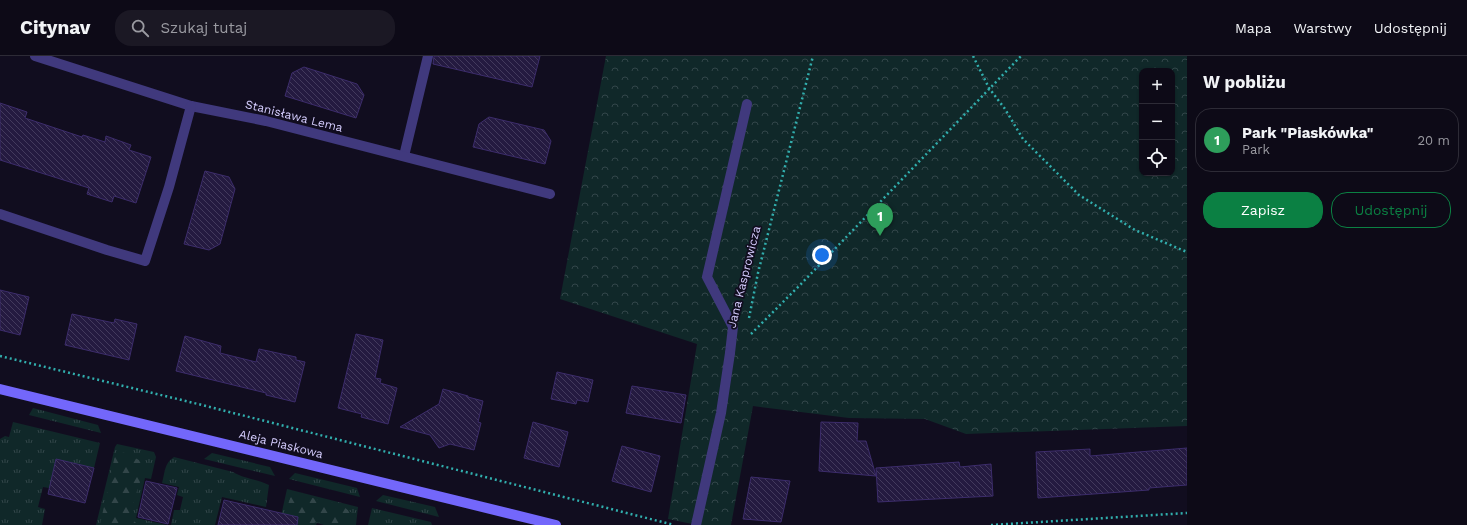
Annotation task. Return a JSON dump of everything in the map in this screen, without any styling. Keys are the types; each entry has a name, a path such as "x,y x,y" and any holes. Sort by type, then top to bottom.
{"street":[{"name":"Stanisława Lema","path":"35,56 192,106 266,121 550,194"},
{"path":"404,156 428,56"},
{"path":"696,525 721,413 733,327 707,277 747,104"},
{"path":"0,214 107,250 145,261 169,187 192,106"},
{"name":"Aleja Piaskowa","path":"0,389 556,525"}],"path":[{"name":"Jana Kasprowicza","path":"748,324 758,273 813,56"},
{"path":"973,56 989,88 1005,109 1023,139 1080,195 1135,230 1187,252"},
{"name":"Jana Kasprowicza","path":"730,353 801,284 1021,56"},
{"path":"0,356 198,404 662,524 674,525"},
{"path":"992,525 1187,513"}],"green space":[{"path":"606,56 1187,56 1187,426 966,434 925,419 849,418 753,406 731,525 697,525 668,519 697,344 560,299"},
{"path":"33,408 98,425 101,433 29,415"},
{"path":"13,422 100,443 94,468 49,488 43,487 38,507 45,509 42,525 0,525 0,439 5,436 9,437"},
{"path":"117,444 154,452 156,457 151,479 145,478 136,518 167,525 96,525"},
{"path":"118,452 125,453 143,462 146,468 134,502 133,516 134,521 138,525 100,525 115,455"},
{"path":"212,453 270,467 275,476 204,459"},
{"path":"174,457 233,472 269,485 266,507 222,497 215,525 171,525 174,510 180,510 183,497 177,495 179,487 162,483 168,462"},
{"path":"295,473 357,488 360,497 289,479"},
{"path":"287,489 358,507 356,525 324,525 317,523 316,525 279,525"},
{"path":"296,494 341,505 352,513 353,522 346,524 315,522 311,525 287,525 286,514 291,495"},
{"path":"383,495 435,507 439,517 376,501"},
{"path":"372,508 431,522 432,525 368,525"}],"building":[{"path":"434,56 540,56 532,87 433,64"},
{"path":"304,67 357,84 364,95 356,118 285,96 292,73"},
{"path":"0,103 27,112 25,118 82,137 83,135 105,142 106,136 131,145 129,150 151,157 136,203 114,196 112,202 87,194 89,188 0,160"},
{"path":"489,117 544,130 551,141 545,164 473,147 479,124"},
{"path":"205,171 229,177 235,189 220,244 209,250 184,244"},
{"path":"0,290 29,297 20,335 0,330"},
{"path":"72,314 114,323 115,319 137,324 129,360 65,345"},
{"path":"356,334 383,340 375,378 381,379 380,383 397,388 388,424 361,417 362,414 338,408"},
{"path":"185,336 221,346 220,353 256,362 259,349 296,357 296,360 305,362 295,402 266,395 266,393 176,371"},
{"path":"557,372 593,380 588,402 577,400 576,404 551,399"},
{"path":"632,386 686,395 681,423 626,413"},
{"path":"443,389 483,401 478,422 481,423 474,450 450,444 439,448 430,435 400,427 439,404"},
{"path":"533,422 568,432 559,467 524,458"},
{"path":"821,422 858,423 857,441 866,441 876,476 819,471"},
{"path":"622,446 660,456 651,492 612,481"},
{"path":"1187,448 1187,485 1149,488 1149,490 1038,498 1036,452 1090,449 1090,456"},
{"path":"56,459 94,468 85,503 48,494"},
{"path":"959,462 960,467 991,464 993,496 878,502 876,468"},
{"path":"751,477 790,481 781,522 743,519"},
{"path":"146,481 177,488 168,524 138,517"},
{"path":"224,500 298,517 297,525 218,525"}],"place":[{"name":"Park \"Piaskówka\"","path":"880,236"}]}
